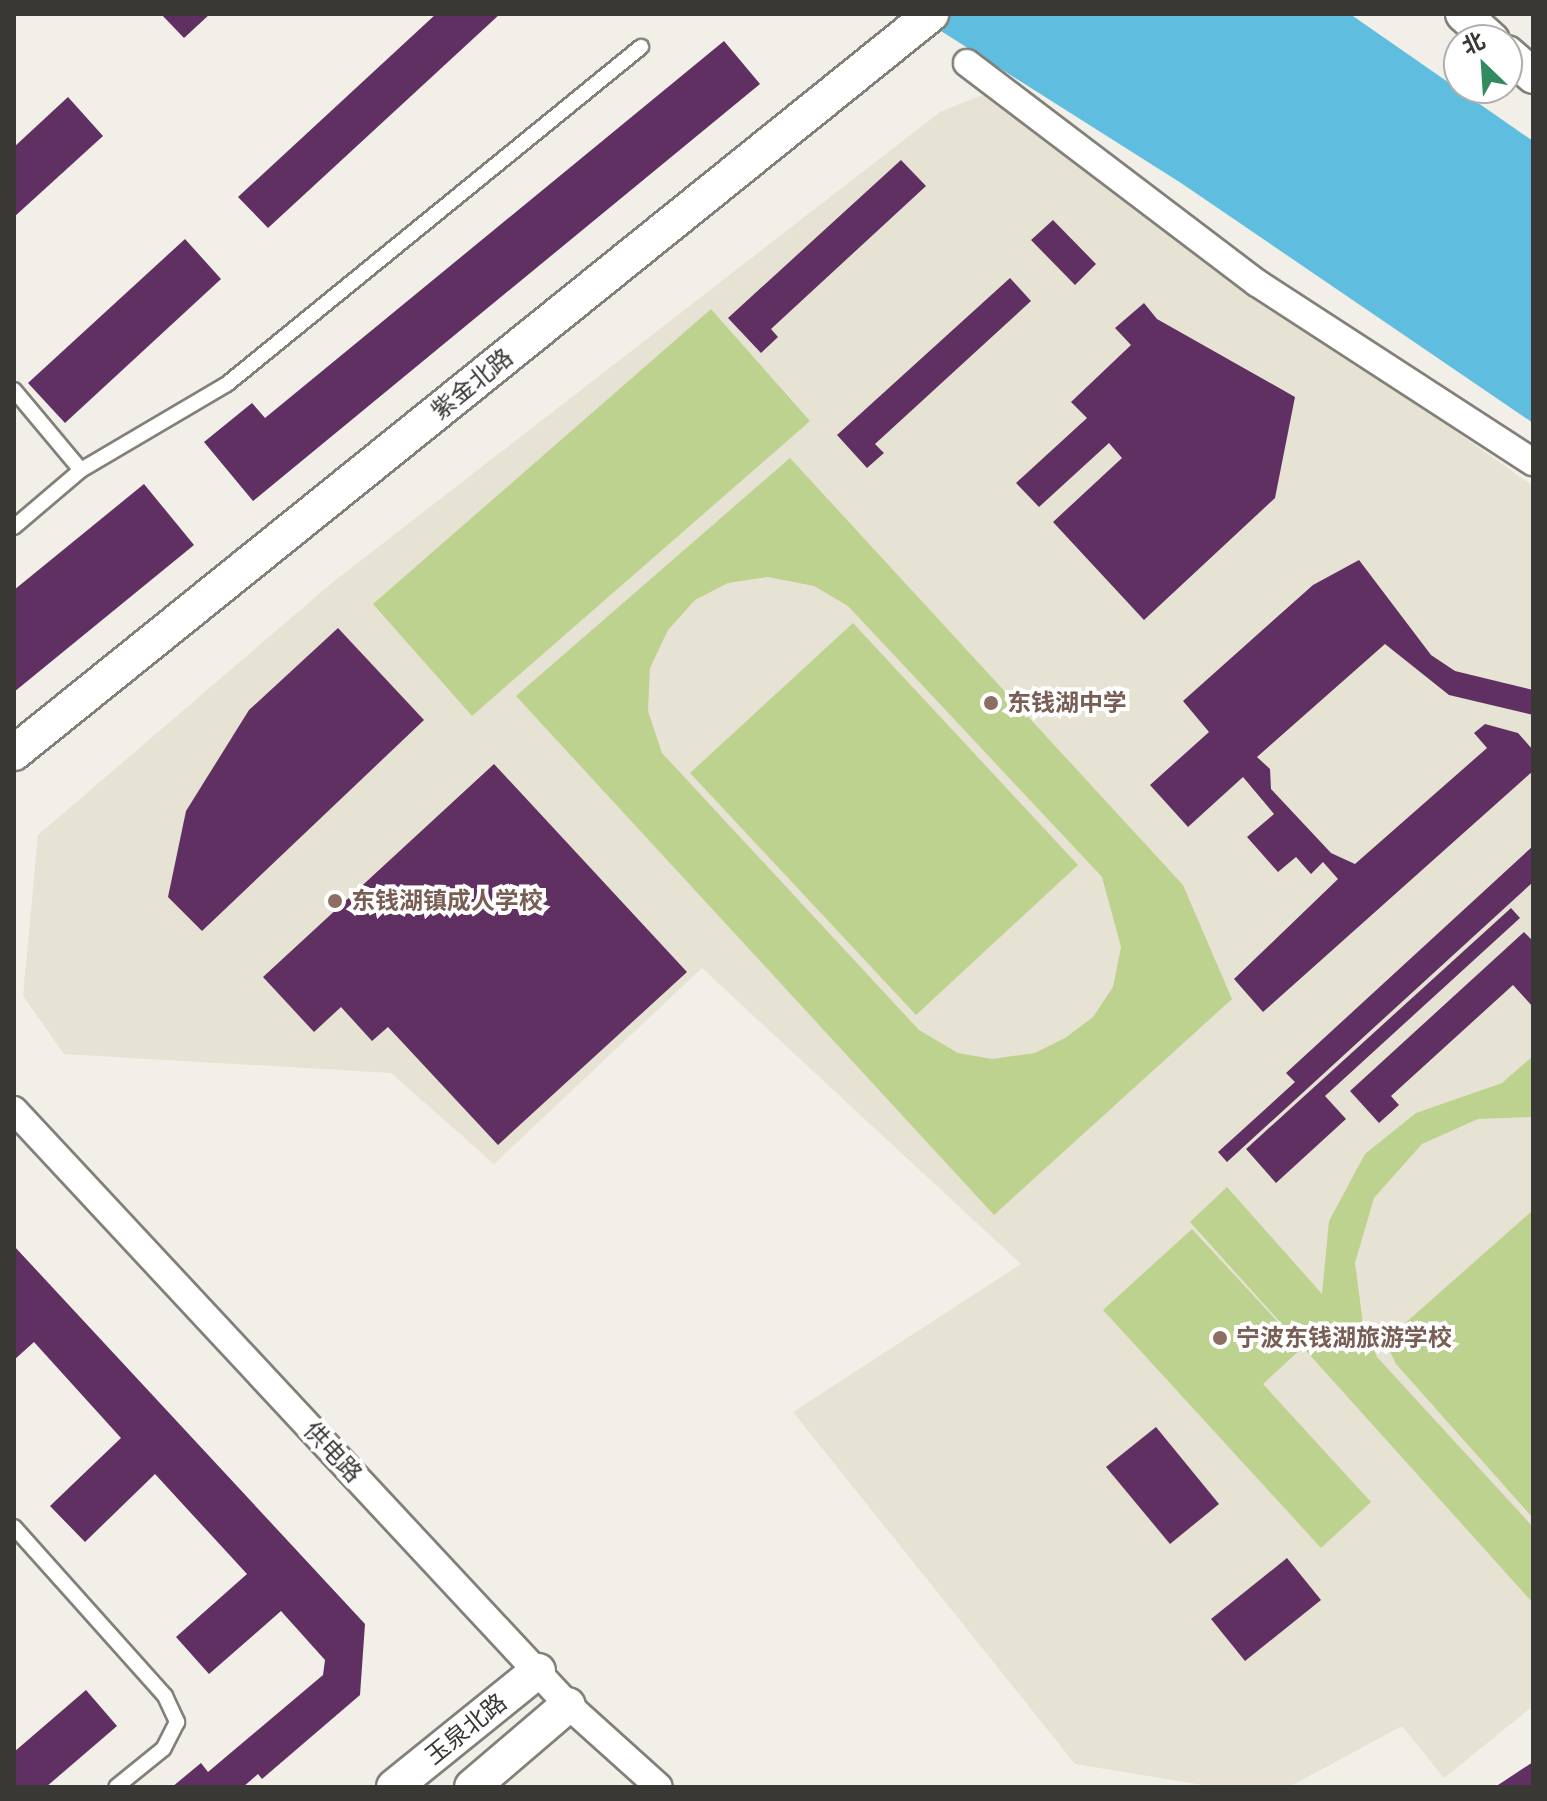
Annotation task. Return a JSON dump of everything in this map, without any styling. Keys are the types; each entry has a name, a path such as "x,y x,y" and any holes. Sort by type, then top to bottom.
{"street":[{"name":"紫金北路","path":"14,753 931,14"},
{"path":"967,63 1257,283 1533,462"},
{"name":"供电路","path":"14,1110 568,1705 659,1787"},
{"name":"玉泉北路","path":"394,1787 538,1671"},
{"name":"玉泉北路","path":"472,1787 568,1705"}],"lane":[{"path":"14,527 81,470 227,384 641,47"},
{"path":"14,390 81,470"},
{"path":"14,1527 165,1696 177,1722 163,1749 116,1787"}],"shaded area":[{"path":"982,95 1533,486 1533,1706 1444,1778 1402,1726 1289,1787 1215,1787 1075,1764 793,1412 1021,1264 702,968 494,1164 391,1073 64,1054 23,996 38,835 333,582 940,112"}],"green space":[{"path":"711,309 810,421 472,716 373,604"},
{"path":"790,458 1183,885 1232,999 994,1215 516,696","holes":["768,577 814,586 848,606 1102,877 1121,947 1113,987 1093,1017 1065,1038 1035,1053 992,1059 958,1053 919,1030 662,753 648,711 650,668 668,630 695,600 728,583"]},
{"path":"853,623 1078,865 916,1015 690,773"},
{"path":"1533,1056 1533,1117 1478,1119 1422,1144 1374,1198 1355,1263 1363,1324 1377,1357 1533,1527 1533,1603 1190,1222 1227,1187 1322,1294 1329,1221 1365,1154 1416,1113 1502,1083"},
{"path":"1533,1210 1533,1518 1396,1364 1385,1341"},
{"path":"1192,1229 1302,1348 1263,1384 1371,1502 1321,1548 1103,1310"}],"water":[{"path":"914,14 1350,14 1443,79 1443,104 1480,104 1533,141 1533,423 1181,183"}],"building":[{"path":"161,14 210,14 184,38"},
{"path":"436,14 500,14 268,228 238,197"},
{"path":"724,41 760,84 253,501 204,442 252,403 265,418"},
{"path":"68,97 103,136 14,217 14,147"},
{"path":"901,160 926,186 771,329 778,337 761,353 728,318"},
{"path":"1053,220 1096,264 1075,285 1031,240"},
{"path":"185,239 221,279 65,423 28,383"},
{"path":"1010,278 1031,301 875,444 884,453 867,468 837,435"},
{"path":"1144,303 1157,319 1295,397 1275,498 1144,620 1053,522 1122,458 1109,443 1039,507 1016,483 1087,418 1071,402 1131,345 1115,328"},
{"path":"144,484 194,545 14,692 14,590"},
{"path":"1359,560 1431,655 1455,671 1533,690 1533,715 1449,695 1385,644 1257,757 1270,769 1271,789 1331,853 1355,864 1487,748 1474,733 1485,724 1518,733 1533,750 1533,771 1263,1012 1234,979 1338,879 1323,862 1311,874 1296,857 1278,872 1247,837 1274,814 1243,777 1188,827 1150,785 1209,732 1183,701 1313,585"},
{"path":"338,628 424,720 202,931 168,897 186,811 249,710"},
{"path":"494,764 687,972 498,1145 388,1027 372,1041 341,1007 314,1032 263,977"},
{"path":"1533,846 1533,882 1227,1162 1218,1152 1295,1082 1286,1073"},
{"path":"1511,908 1520,918 1325,1096 1346,1119 1276,1183 1246,1149"},
{"path":"1524,932 1533,941 1533,1007 1513,985 1391,1096 1399,1105 1379,1123 1350,1091"},
{"path":"14,1246 365,1624 360,1695 262,1779 258,1774 243,1787 172,1787 201,1763 208,1772 323,1675 325,1660 281,1611 209,1674 176,1637 247,1574 155,1474 85,1542 50,1506 121,1438 34,1342 14,1360"},
{"path":"1156,1427 1219,1504 1170,1544 1106,1467"},
{"path":"1287,1558 1321,1600 1245,1661 1211,1619"},
{"path":"86,1690 117,1726 46,1787 14,1787 14,1752"},
{"path":"1533,1762 1533,1787 1495,1787"}],"place":[{"name":"东钱湖中学","path":"991,703"},
{"name":"东钱湖镇成人学校","path":"335,901"},
{"name":"宁波东钱湖旅游学校","path":"1220,1338"}]}
